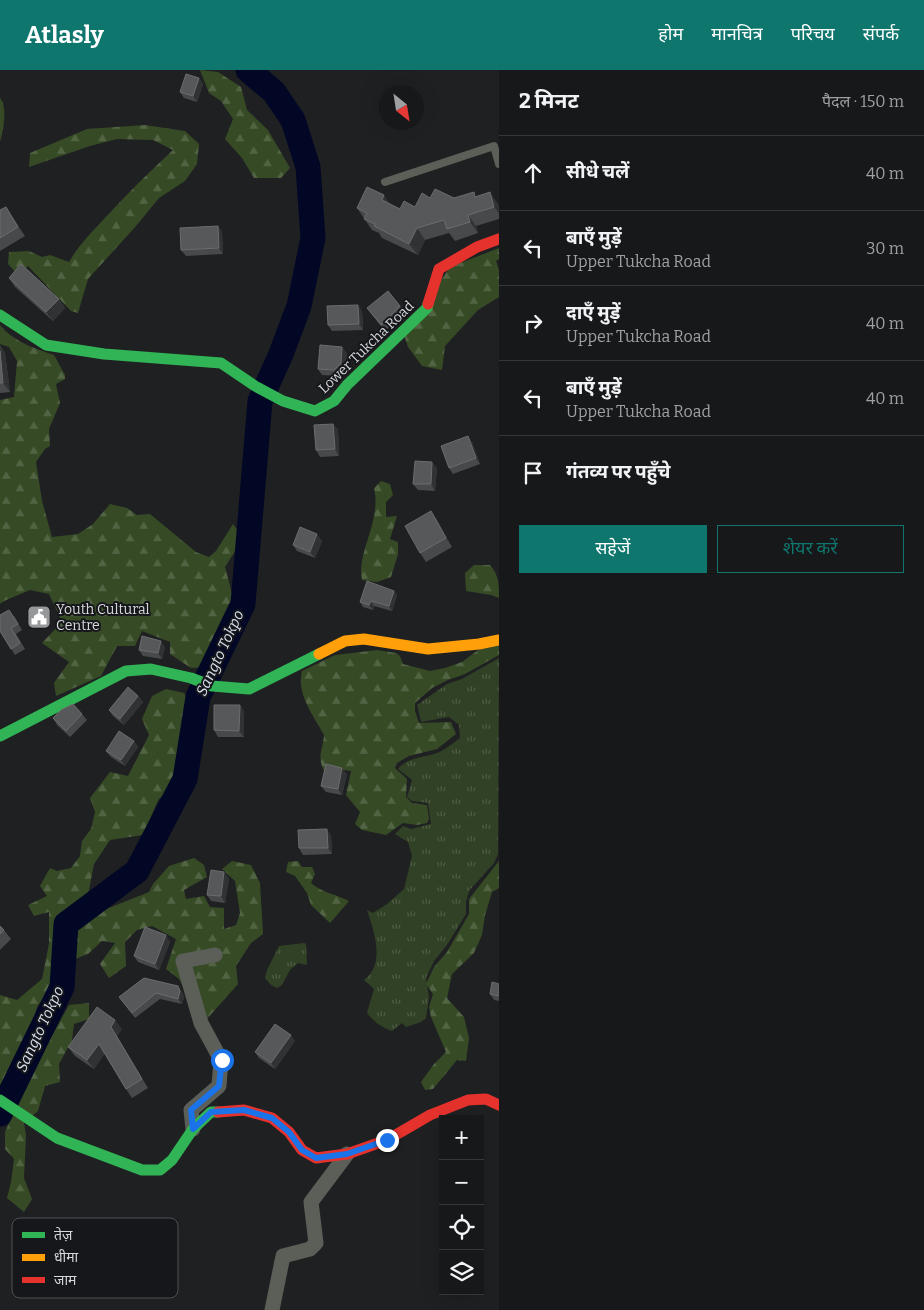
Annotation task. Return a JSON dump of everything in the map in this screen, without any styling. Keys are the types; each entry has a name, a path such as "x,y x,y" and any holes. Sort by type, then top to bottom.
{"street":[{"name":"Lower Tukcha Road","path":"0,315 46,345 104,354 221,363 255,386 283,401 315,411 334,401 347,385 427,308 439,269 477,247 499,239"},
{"path":"0,736 126,671 151,669 191,678 212,686 249,689 345,641 364,639 428,649 499,640"},
{"path":"193,1129 191,1110 219,1086 222,1060 201,1023 183,960 215,955"},
{"path":"0,1100 57,1138 142,1170 160,1170 172,1160 193,1129 211,1112 244,1110 272,1118 289,1132 302,1150 316,1158 347,1154 387,1140 430,1115 468,1100 486,1099 499,1105"},
{"path":"272,1310 283,1256 310,1249 316,1243 311,1202 347,1154"}],"lane":[{"path":"385,182 494,146 499,164"}],"green space":[{"path":"200,70 218,72 241,87 247,110 268,130 290,168 281,178 254,178 242,158 225,139 233,119 221,101 209,93"},
{"path":"0,98 4,107 4,113 0,142"},
{"path":"145,125 185,131 199,144 197,164 185,181 159,198 88,279 78,313 71,311 28,266 19,276 8,264 9,252 29,251 42,257 50,255 69,262 94,229 173,150 153,140 117,139 90,146 29,167 30,153 87,129"},
{"path":"499,248 499,259 496,261 499,270 499,297 478,310 445,346 442,370 422,366 408,347 404,335 450,267"},
{"path":"0,325 18,340 54,355 65,375 65,379 56,384 60,403 49,429 50,446 45,449 36,462 42,501 52,537 78,534 93,524 110,504 127,508 137,515 150,514 196,552 209,557 216,551 233,524 239,532 241,542 225,567 234,601 209,648 209,667 191,668 170,654 170,642 142,631 135,646 117,646 101,676 56,696 54,683 69,662 42,643 62,622 49,594 30,590 0,604 0,400 14,397 17,361 9,347 0,344"},
{"path":"381,481 390,484 393,495 386,502 386,517 397,516 390,539 398,542 398,554 391,577 377,582 362,580 361,569 375,513 374,488"},
{"path":"474,565 490,565 498,580 499,598 466,591 465,573"},
{"path":"499,645 499,655 465,674 432,688 415,703 415,711 419,723 451,722 456,734 437,749 409,756 397,763 395,768 407,779 406,797 412,803 427,805 429,819 427,823 417,825 403,823 386,835 362,830 355,824 360,812 346,795 351,771 330,768 325,772 322,767 320,758 324,735 304,696 301,680 302,671 335,655 377,650 396,653 400,656 403,664 430,671 462,662 478,650"},
{"path":"499,658 498,854 494,863 469,891 466,902 466,914 447,945 434,961 426,978 429,997 426,1018 421,1022 406,1027 402,1023 392,1031 378,1024 367,1013 374,989 364,980 371,973 375,965 376,947 373,928 367,910 373,913 404,889 412,856 408,842 395,834 403,826 411,829 431,824 428,803 412,801 407,797 412,780 398,769 406,762 440,752 460,738 459,725 449,717 421,722 417,705 447,684 462,679"},
{"path":"166,689 184,693 191,705 184,748 173,786 158,800 143,835 110,840 94,864 88,895 101,906 109,908 149,892 153,884 169,866 194,858 204,865 207,877 184,890 186,899 204,896 210,907 224,908 224,929 236,925 240,913 235,881 222,869 232,861 251,865 260,883 263,934 251,943 236,966 238,984 206,1020 197,1011 179,979 166,969 176,939 152,926 137,930 125,942 126,966 109,978 100,964 115,943 102,941 88,954 57,966 52,985 37,1007 32,1026 22,1048 0,1086 0,995 17,1000 42,979 49,944 49,912 34,916 28,905 47,896 40,886 50,868 57,871 71,868 80,856 82,841 91,829 95,812 90,798 110,772 128,776 149,735 142,719 152,696"},
{"path":"298,861 302,867 312,867 315,874 311,883 324,891 349,901 330,923 311,905 307,893 295,876 286,872 288,862"},
{"path":"499,861 499,888 492,892 485,915 482,935 474,953 452,974 447,998 464,1017 469,1038 466,1061 457,1060 433,1089 425,1090 421,1082 434,1064 446,1052 431,1017 429,1007 433,994 426,984 434,967 447,952 469,914 469,899"},
{"path":"306,944 307,965 298,963 290,970 282,985 277,988 271,985 265,978 279,946"},
{"path":"89,1003 89,1019 74,1024 72,1040 59,1064 60,1082 45,1086 38,1111 24,1123 26,1135 24,1178 32,1199 24,1212 7,1198 14,1159 5,1149 5,1132 34,1068 69,1005"}],"building":[{"path":"186,74 199,78 193,96 180,92"},
{"path":"367,187 384,195 382,200 400,209 404,201 415,207 422,193 430,198 435,189 454,198 474,192 475,197 490,192 494,207 468,215 470,222 447,229 444,220 417,228 409,244 364,219 367,213 357,208"},
{"path":"6,207 18,227 0,238 0,210"},
{"path":"218,226 219,248 181,250 180,228"},
{"path":"21,264 59,299 46,312 9,278"},
{"path":"388,291 400,306 381,325 367,308"},
{"path":"358,305 359,324 328,325 327,306"},
{"path":"320,345 342,347 341,363 334,370 318,369"},
{"path":"0,351 3,383 0,383"},
{"path":"333,424 335,449 316,450 314,425"},
{"path":"468,436 476,458 449,468 441,446"},
{"path":"415,461 432,462 431,484 413,484"},
{"path":"431,511 446,538 420,553 405,526"},
{"path":"300,527 317,534 310,552 293,545"},
{"path":"367,581 394,591 389,606 371,601 369,605 360,602"},
{"path":"9,610 18,624 11,628 20,643 11,649 0,631 0,615"},
{"path":"142,636 161,641 158,653 139,650"},
{"path":"128,687 138,696 120,719 109,710"},
{"path":"73,704 82,714 66,731 53,718 61,710"},
{"path":"214,705 240,705 239,731 214,730"},
{"path":"119,731 134,741 121,760 106,751"},
{"path":"326,764 342,768 338,789 321,786"},
{"path":"327,829 328,848 299,848 298,830"},
{"path":"211,870 224,872 221,896 207,895"},
{"path":"0,926 4,930 0,934"},
{"path":"145,927 166,935 155,964 134,956"},
{"path":"144,978 178,986 180,991 178,999 156,993 132,1013 119,997"},
{"path":"492,982 499,984 499,996 490,994"},
{"path":"97,1007 115,1020 111,1027 142,1079 126,1089 99,1044 87,1060 68,1047"},
{"path":"275,1024 291,1035 271,1063 255,1052"}],"waterway":[{"name":"Sangto Tokpo","path":"0,1114 62,987 66,924 137,871 185,779 198,697 243,604 260,401 281,354 299,306 313,238 308,167 293,120 274,92 248,70"}],"traffic: fast":[{"path":"0,315 46,345 104,354 221,363 255,386 283,401 315,411 334,401 347,385 427,308 428,304"},
{"path":"0,736 126,671 151,669 191,678 212,686 249,689 319,654"},
{"path":"0,1100 57,1138 142,1170 160,1170 172,1160 193,1129 211,1112 218,1112"}],"traffic: slow":[{"path":"319,654 345,641 364,639 428,649 499,640"}],"traffic: jam":[{"path":"428,304 439,269 477,247 499,239"},
{"path":"218,1112 244,1110 272,1118 289,1132 302,1150 316,1158 347,1154 387,1140 430,1115 468,1100 486,1099 499,1105"}],"place":[{"name":"Youth Cultural Centre","path":"39,617"}],"route":[{"path":"222,1060 219,1086 191,1110 193,1129 211,1112 244,1110 272,1118 289,1132 302,1150 316,1158 347,1154 387,1140"}]}
